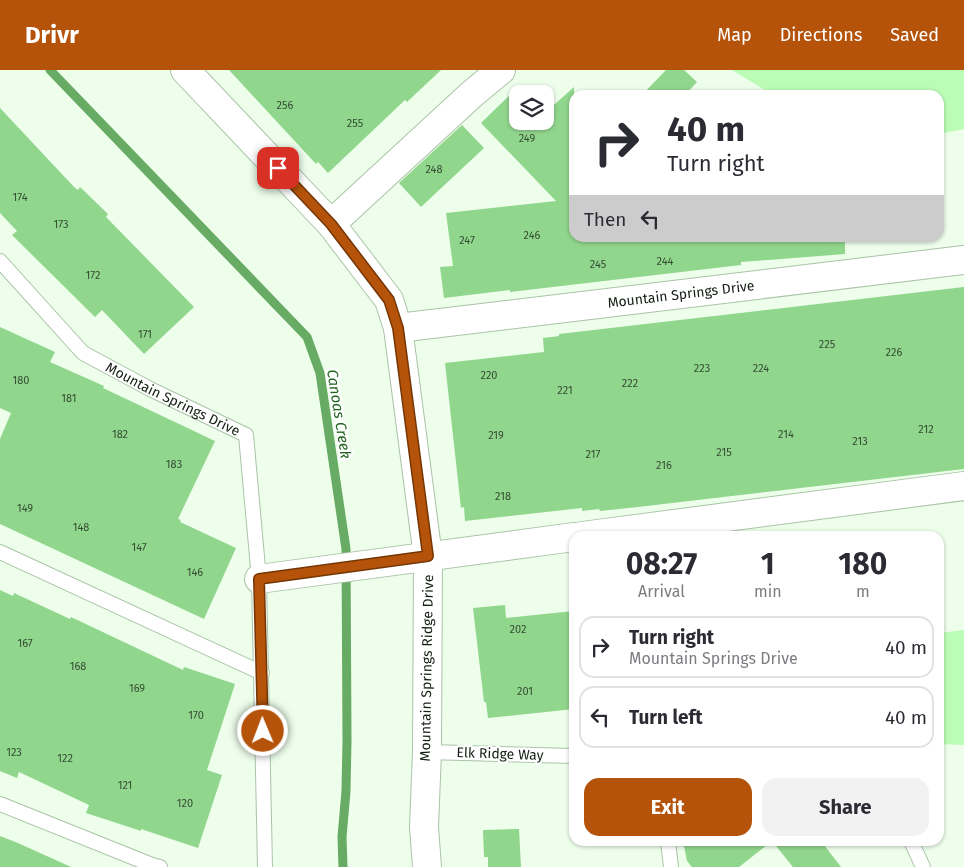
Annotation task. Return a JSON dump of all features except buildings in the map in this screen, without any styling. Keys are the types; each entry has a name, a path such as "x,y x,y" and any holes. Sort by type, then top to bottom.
{"street":[{"name":"Mountain Springs Ridge Drive","path":"185,70 331,224 389,300 398,328 428,556 427,752 424,827 427,867"},
{"path":"331,224 472,94 501,70"},
{"name":"Mountain Springs Drive","path":"398,328 964,260"},
{"path":"620,531 964,486"},
{"path":"259,579 569,538"}],"lane":[{"name":"Mountain Springs Drive","path":"0,261 83,353 150,389 246,435 259,579 265,867"},
{"path":"0,552 262,673"},
{"name":"Elk Ridge Way","path":"427,752 569,756"},
{"path":"0,804 160,867"},
{"path":"669,846 671,867"},
{"path":"913,846 923,867"}],"green space":[{"path":"732,70 964,70 964,129 944,133 944,90 765,90"},
{"path":"964,630 964,745 944,744 944,632"}],"waterway":[{"name":"Canoas Creek","path":"50,70 307,337 320,373 346,549 347,741 346,791 342,837 343,867"}],"route":[{"path":"263,731 259,579 428,556 398,328 389,300 331,224 278,168"}]}
